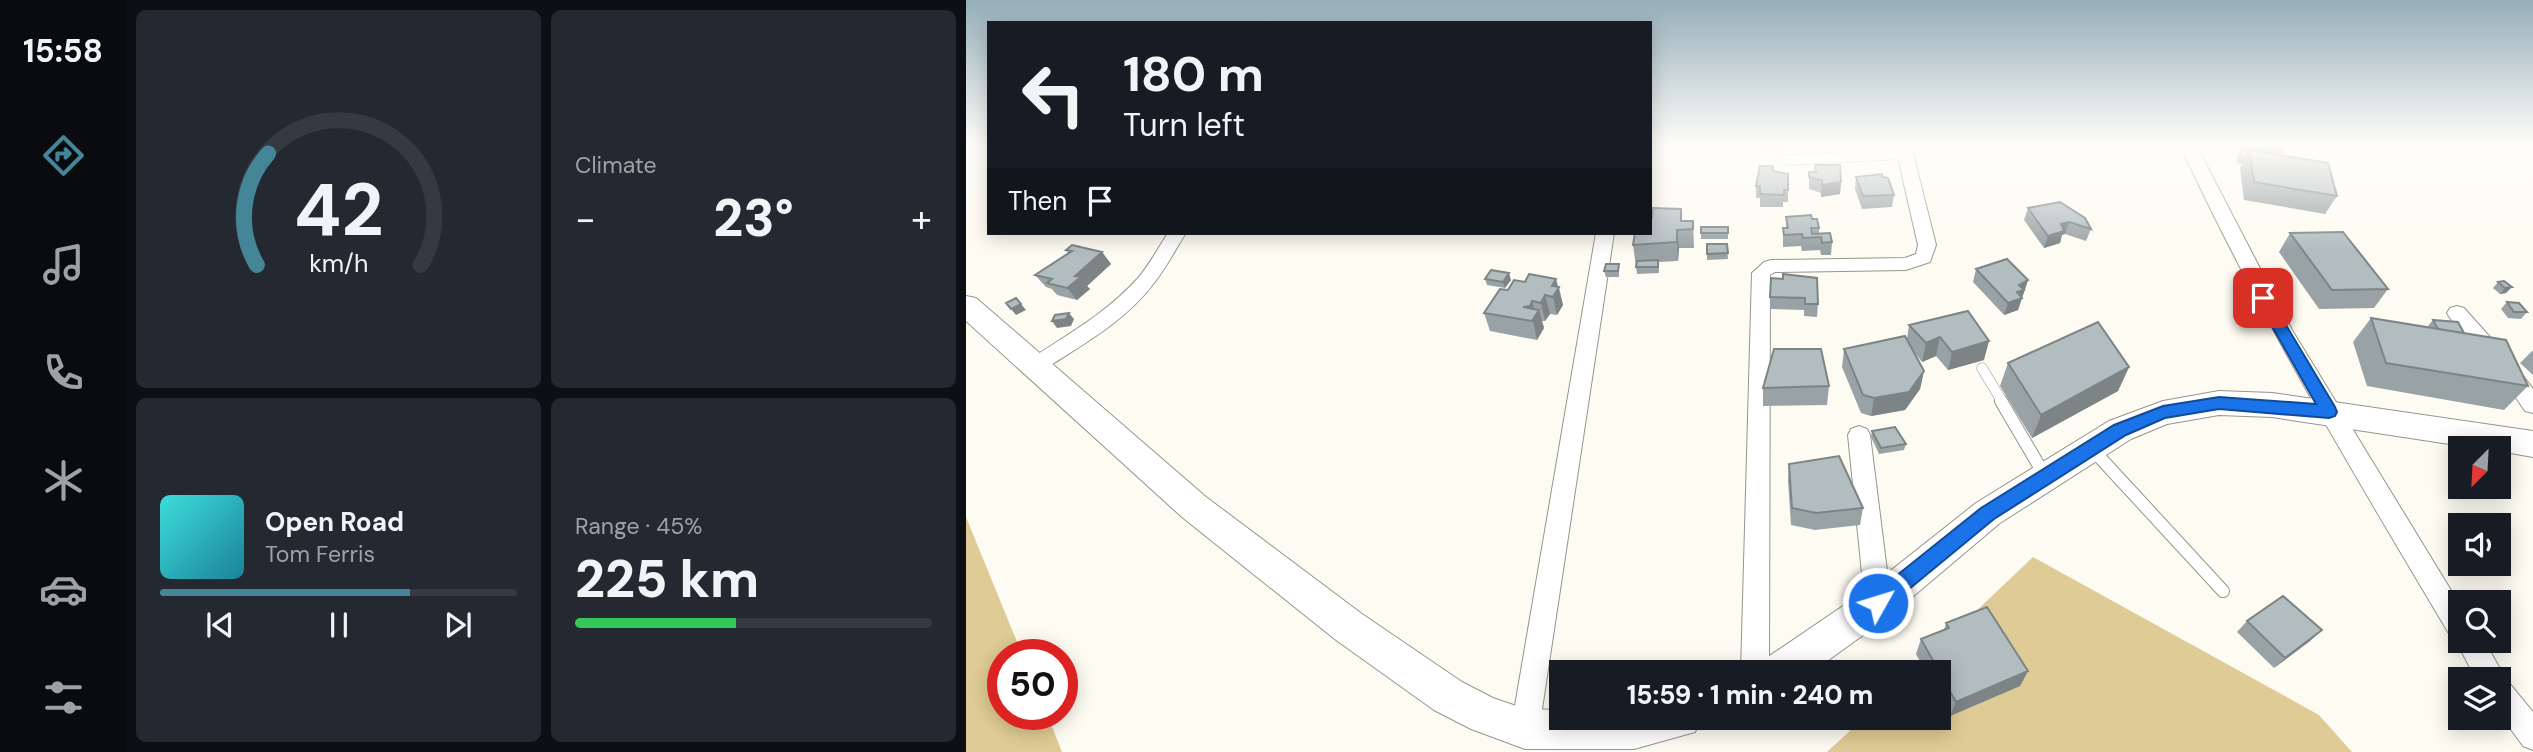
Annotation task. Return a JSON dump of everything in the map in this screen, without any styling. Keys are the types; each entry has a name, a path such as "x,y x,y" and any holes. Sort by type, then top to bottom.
{"main road":[{"path":"966,305 1194,507 1349,627 1448,696 1485,715 1525,729 1549,730"},
{"path":"1796,660 1878,603 1987,513 2120,430 2163,412 2219,403 2329,412 2533,444"},
{"path":"1555,730 1610,730"}],"street":[{"path":"1755,660 1761,273 1766,267 1772,266 1906,264 1924,258 1927,245 1911,180"},
{"path":"2204,180 2225,227 2276,322 2448,608"},
{"path":"1033,367 1095,325 1130,297 1147,280 1176,235"},
{"path":"1525,729 1605,235"},
{"path":"2457,313 2533,405"},
{"path":"1859,435 1878,603"},
{"path":"2511,706 2533,736"}],"lane":[{"path":"1982,368 2045,476"},
{"path":"2091,448 2223,591"}],"shaded area":[{"path":"966,517 1016,639 987,639 987,730 1053,730 1062,752 966,752"},
{"path":"2033,557 2319,715 2352,752 1827,752 1851,730 1951,730 1951,660 1925,660"}],"building":[{"path":"1757,180 1788,180 1788,190 1784,190 1784,195 1760,194 1760,186 1756,186"},
{"path":"1822,180 1841,180 1841,182 1822,185"},
{"path":"1857,180 1889,180 1894,195 1863,196"},
{"path":"2333,180 2337,196 2254,182"},
{"path":"2060,202 2085,218 2091,229 2069,222 2061,224 2064,231 2048,236 2028,208"},
{"path":"1653,208 1681,209 1681,221 1693,221 1693,229 1677,230 1677,242 1633,245 1635,235 1652,235"},
{"path":"1811,215 1812,219 1817,219 1819,228 1811,228 1812,234 1830,233 1832,242 1822,243 1821,237 1803,238 1802,234 1784,235 1783,228 1788,228 1786,217"},
{"path":"1701,227 1728,227 1728,233 1701,233"},
{"path":"2343,232 2388,289 2332,290 2290,233"},
{"path":"1707,244 1727,244 1728,253 1707,254"},
{"path":"1072,245 1102,252 1075,276 1081,277 1067,288 1047,283 1052,279 1035,275 1072,251 1066,250"},
{"path":"2007,259 2028,280 2019,285 2024,290 2017,292 2022,298 2008,303 1976,269"},
{"path":"1658,260 1658,267 1636,267 1637,261"},
{"path":"1606,264 1619,264 1618,271 1604,271"},
{"path":"1491,270 1509,273 1503,282 1485,279"},
{"path":"1529,274 1556,279 1552,286 1559,287 1553,297 1545,295 1541,303 1532,301 1530,306 1523,307 1539,310 1532,321 1484,313 1500,289 1508,290 1514,280 1525,282"},
{"path":"1783,274 1817,278 1818,304 1805,304 1805,298 1770,297 1771,278 1783,279"},
{"path":"2504,281 2512,287 2505,288 2498,282"},
{"path":"1016,298 1021,304 1011,309 1006,303"},
{"path":"2507,302 2519,303 2527,312 2514,312"},
{"path":"1968,311 1989,341 1952,352 1940,337 1926,343 1909,325"},
{"path":"1069,313 1066,319 1052,321 1055,315"},
{"path":"2371,318 2506,340 2528,386 2386,363"},
{"path":"2433,320 2458,322 2464,333 2438,329"},
{"path":"2098,322 2129,367 2041,415 2008,363"},
{"path":"1905,336 1924,371 1909,392 1874,398 1863,395 1844,349"},
{"path":"1774,349 1821,349 1829,386 1763,388"},
{"path":"1895,427 1906,444 1881,448 1872,431"},
{"path":"1839,456 1863,508 1816,513 1792,508 1789,464"},
{"path":"2283,596 2322,630 2285,658 2247,621"},
{"path":"1987,607 2028,671 1956,702 1951,693 1951,660 1933,660 1921,639 1949,628 1946,623"}],"route":[{"path":"1878,603 1987,513 2120,430 2163,412 2219,403 2272,405 2329,412 2263,298"}]}
